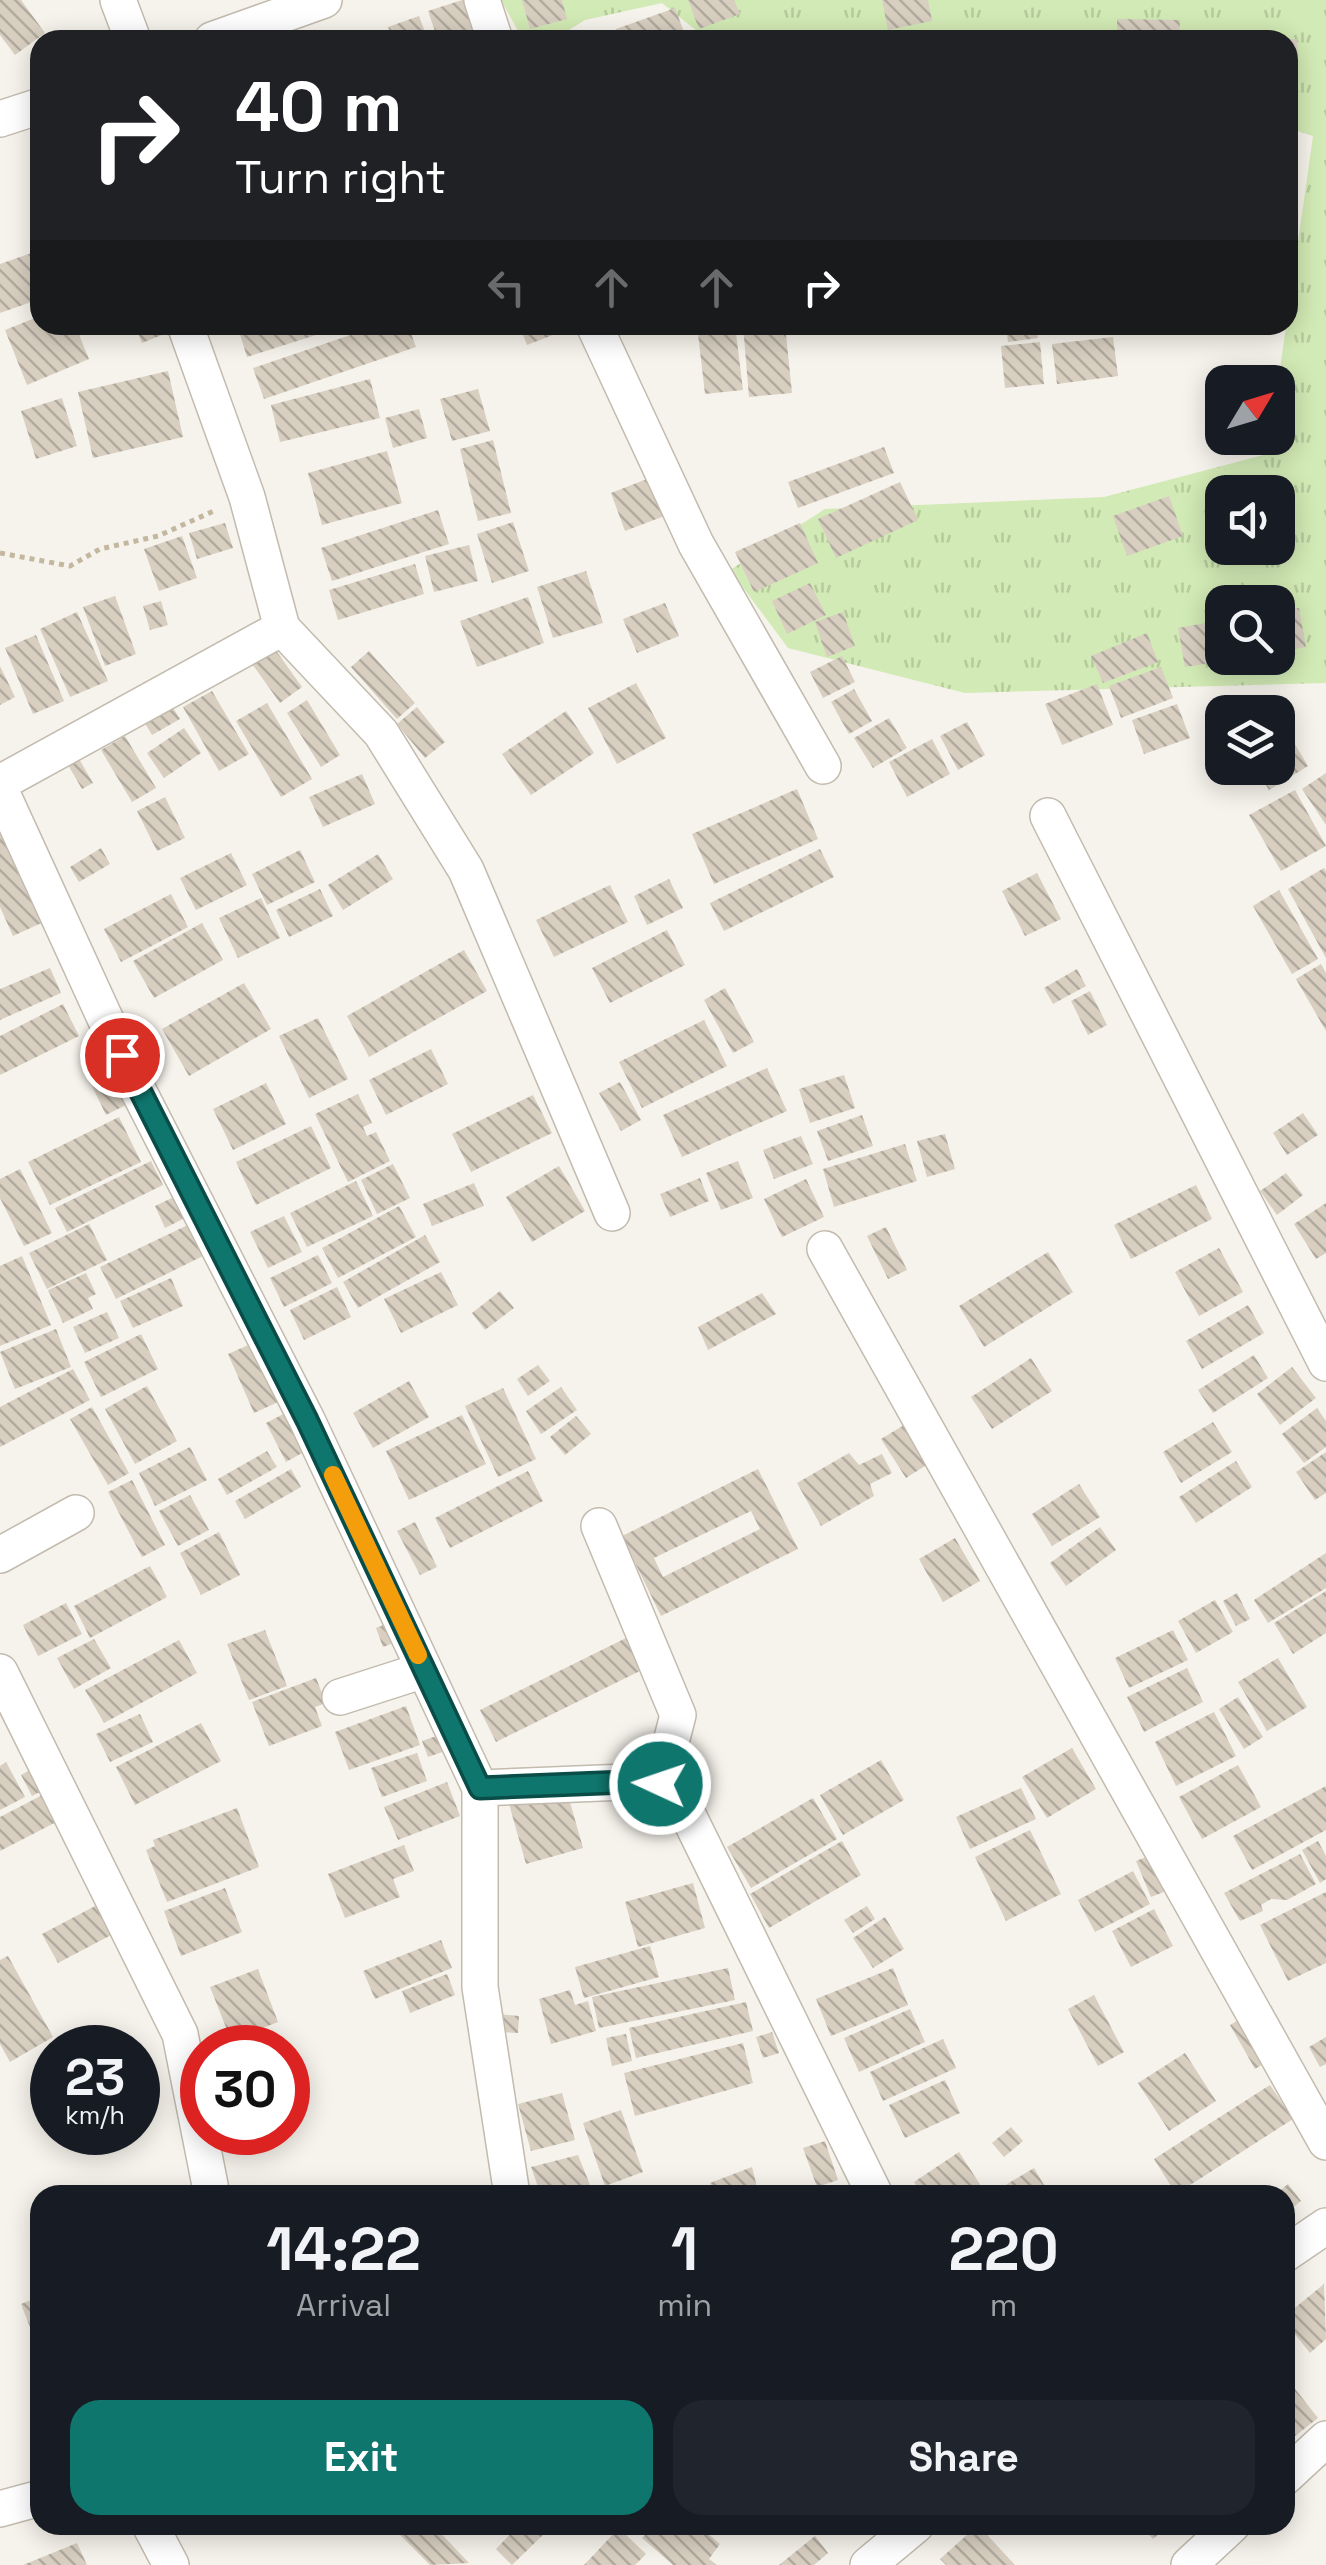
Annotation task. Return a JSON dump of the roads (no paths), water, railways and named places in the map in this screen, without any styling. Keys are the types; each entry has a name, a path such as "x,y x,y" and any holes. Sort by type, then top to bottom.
{"street":[{"path":"118,0 129,30"},
{"path":"240,30 324,0"},
{"path":"482,0 492,30"},
{"path":"0,119 30,109"},
{"path":"189,335 247,498 282,628 380,733 466,870 612,1214"},
{"path":"599,335 696,544 823,766"},
{"path":"282,628 0,786 137,1088 307,1420 480,1788 480,1987 510,2185"},
{"path":"1048,816 1326,1362"},
{"path":"825,1249 1326,2142"},
{"path":"0,1555 76,1513"},
{"path":"599,1526 678,1715 660,1784"},
{"path":"340,1698 424,1670"},
{"path":"0,1672 180,2034 210,2185"},
{"path":"480,1788 631,1781 660,1784 687,1813 870,2185"},
{"path":"1295,2247 1326,2226"},
{"path":"1295,2467 1326,2439"},
{"path":"0,2509 30,2501"},
{"path":"155,2535 171,2565"},
{"path":"868,2565 904,2535"},
{"path":"1189,2565 1221,2535"}]}
